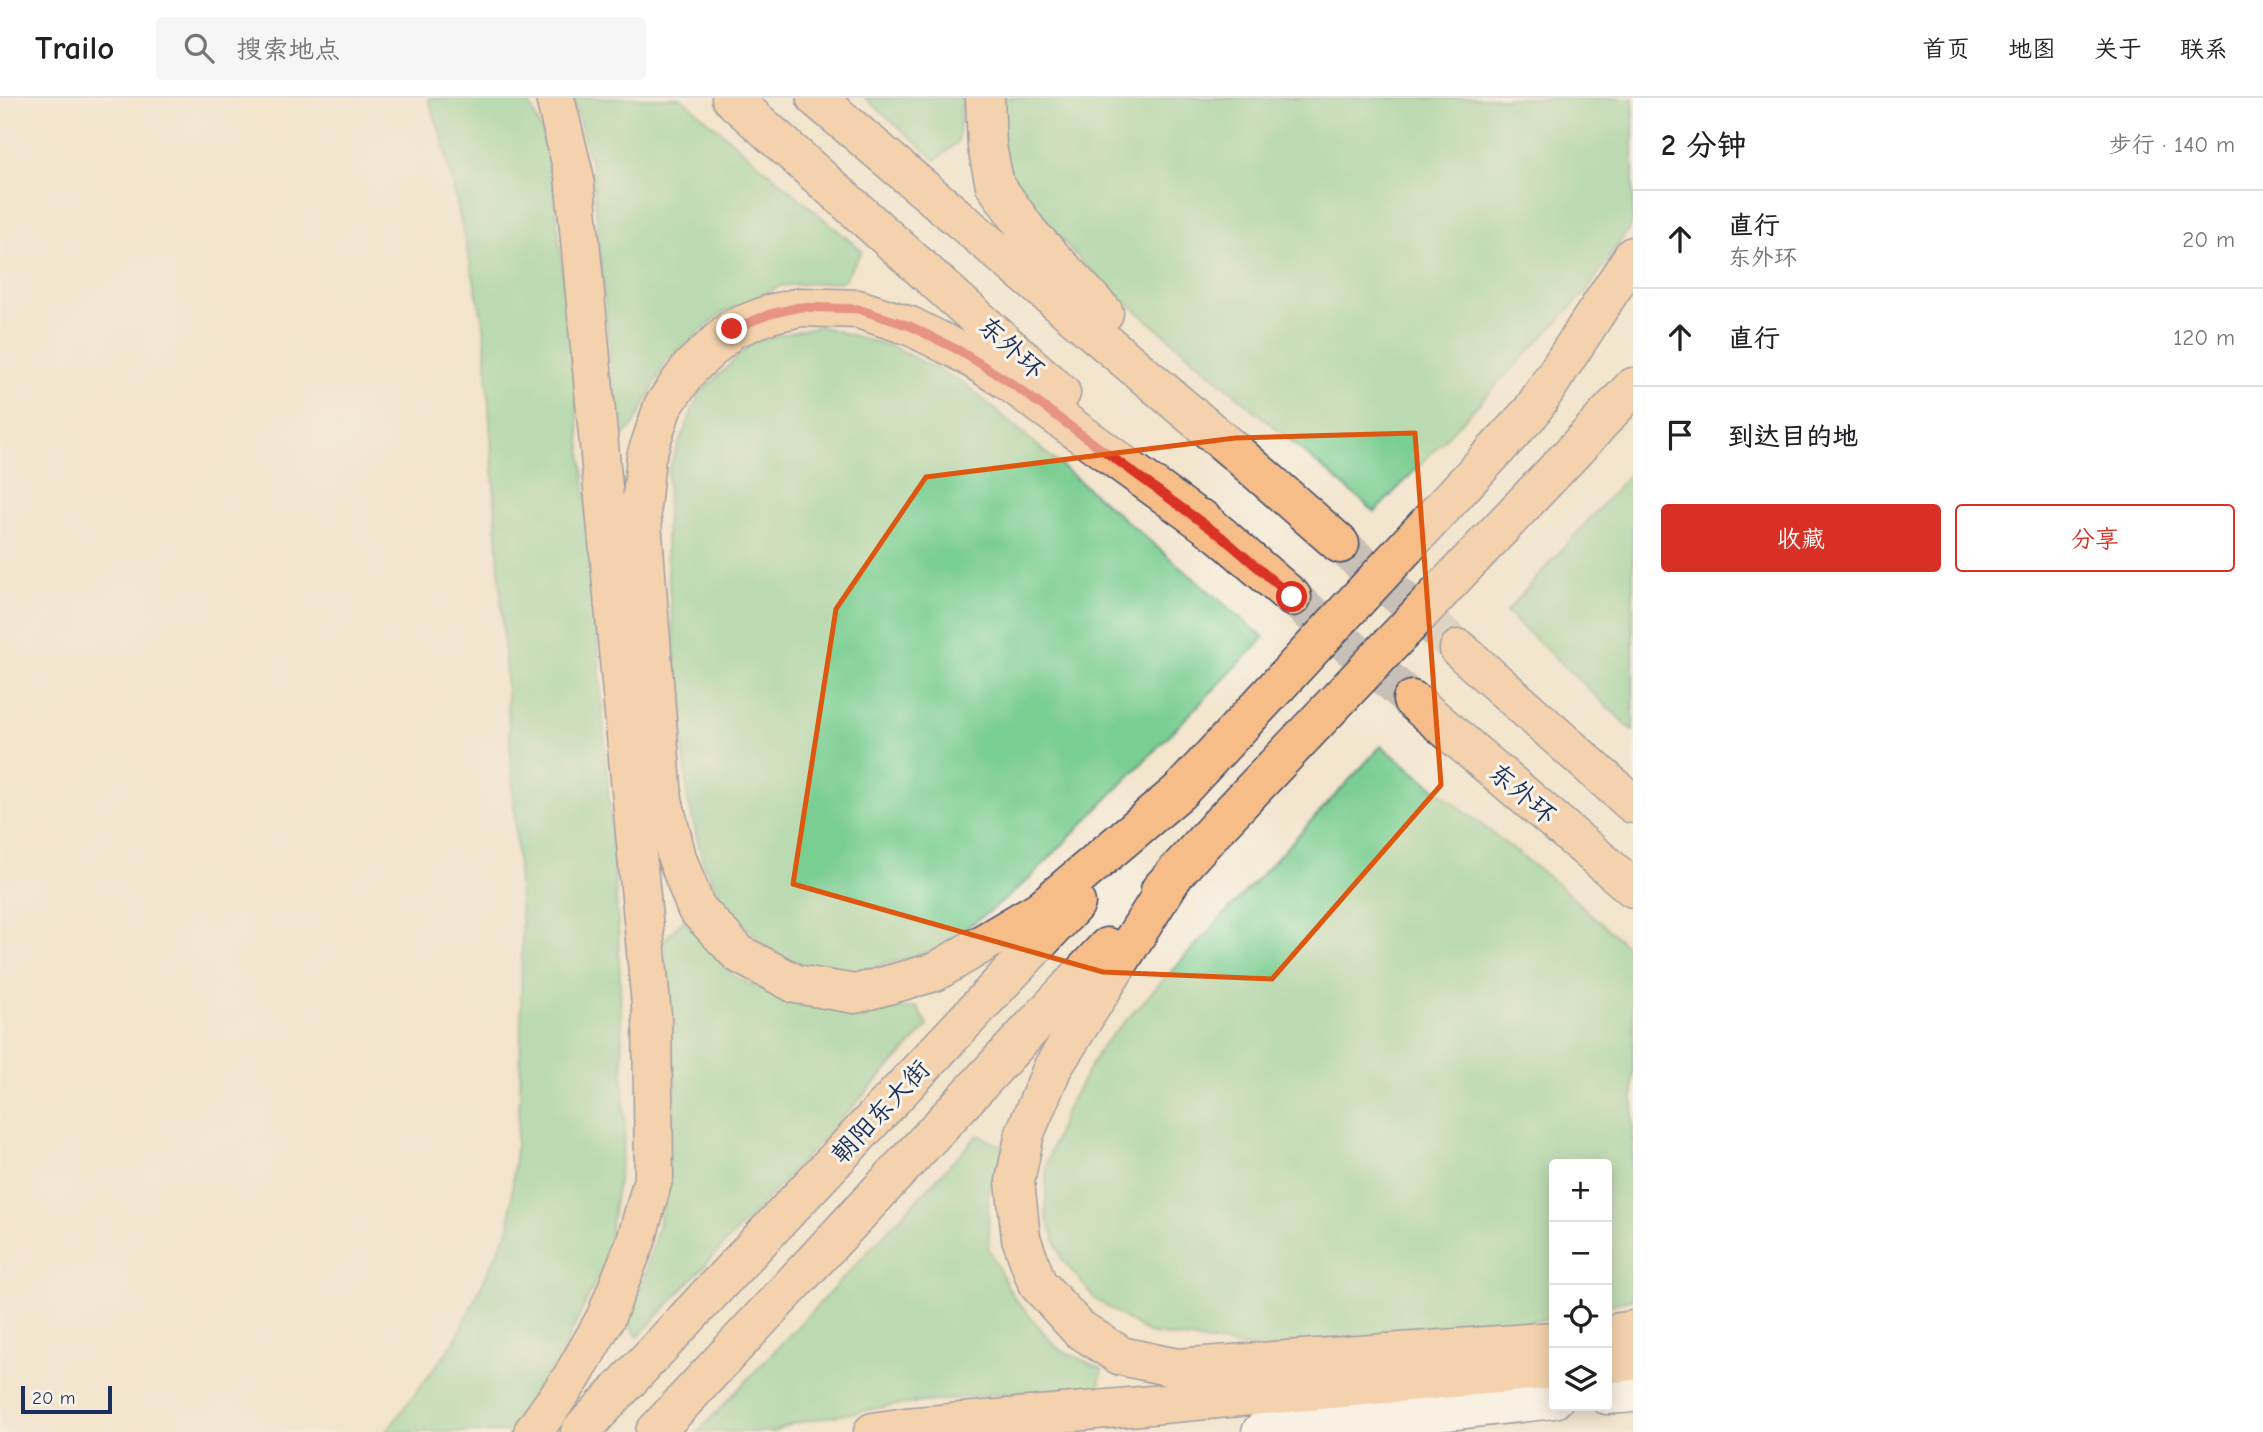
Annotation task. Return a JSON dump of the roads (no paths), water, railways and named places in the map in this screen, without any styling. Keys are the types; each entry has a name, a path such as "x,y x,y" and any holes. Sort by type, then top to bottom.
{"main road":[{"path":"533,1432 572,1377 606,1319 636,1241 654,1176 652,1016 575,175 555,98"},
{"name":"东外环","path":"731,98 1292,597"},
{"path":"816,98 1340,544"},
{"path":"985,98 987,147 995,185 1029,233 1084,293 1275,487"},
{"path":"1531,412 1633,256"},
{"path":"1222,537 1008,381 960,351 910,326 858,309 800,307 770,314 732,329 690,368 663,406 646,457 641,508 663,800 677,858 696,908 738,954 796,984 855,994 935,972 1041,909 1180,791 1633,302"},
{"name":"朝阳东大街","path":"655,1432 1218,826 1625,397"},
{"path":"1460,649 1633,804"},
{"name":"东外环","path":"1412,701 1633,888"},
{"path":"1548,729 1633,788"},
{"path":"1506,780 1633,909"},
{"name":"朝阳东大街","path":"580,1432 1180,791"},
{"path":"1176,873 1053,1067 1025,1133 1015,1181 1021,1238 1037,1283 1078,1328 1121,1356 1177,1368 1549,1341"},
{"path":"1612,1333 1633,1330"},
{"path":"1612,1363 1633,1361"},
{"path":"873,1432 1549,1369"}],"street":[{"path":"1612,1395 1633,1394"},
{"path":"1261,1432 1549,1400"}],"tunnel":[{"path":"1340,544 1459,649"},
{"path":"1292,597 1412,700"}]}
